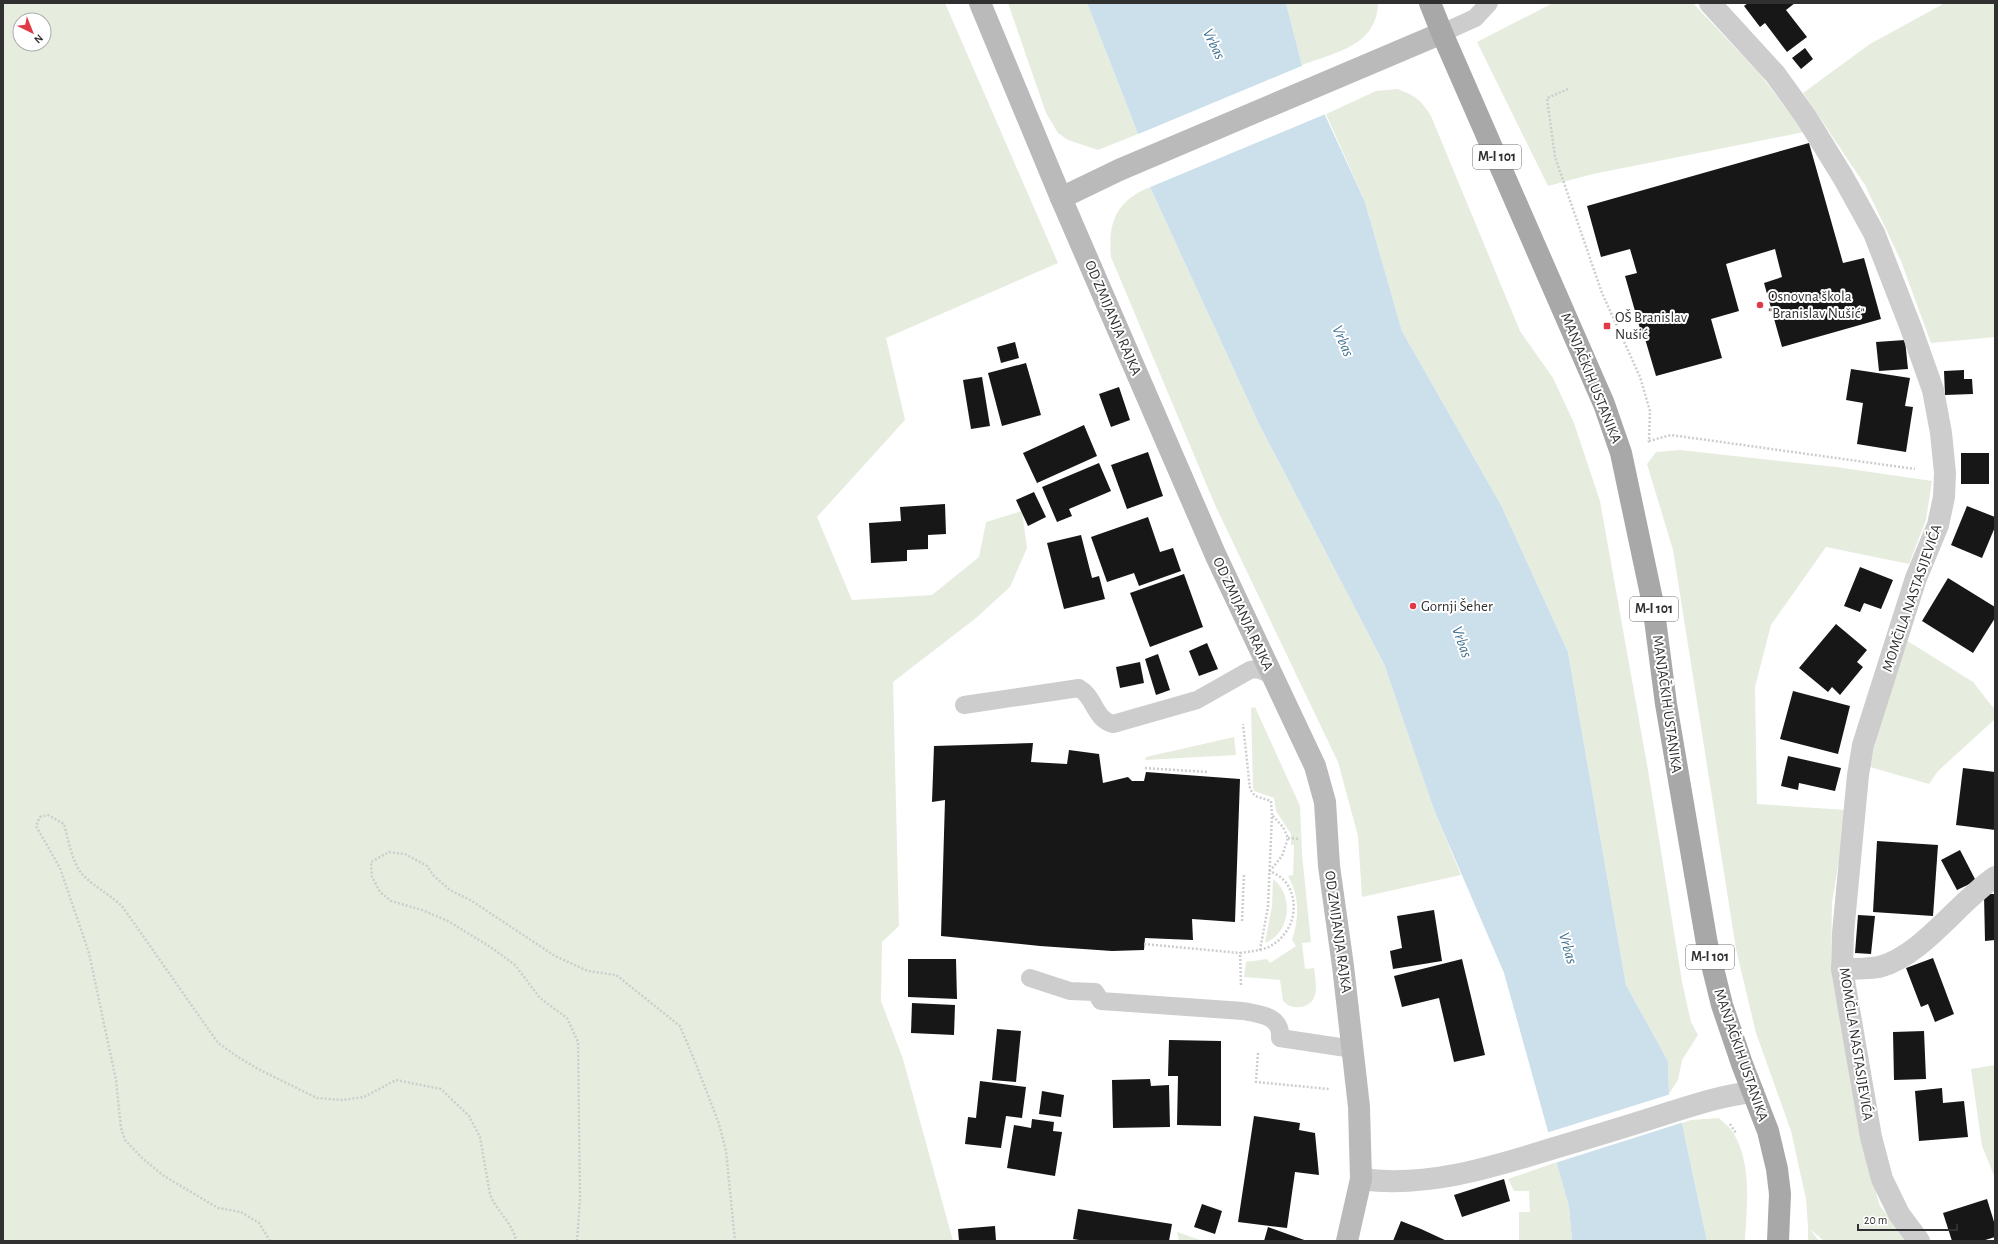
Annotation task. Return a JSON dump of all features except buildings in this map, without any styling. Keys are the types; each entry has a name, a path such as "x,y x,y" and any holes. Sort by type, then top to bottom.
{"main road":[{"name":"MANJAČKIH USTANIKA","path":"1430,3 1604,404 1621,453 1653,604 1666,704 1707,944 1722,1005 1768,1131 1777,1169 1780,1194 1778,1241"}],"street":[{"name":"OD ZMIJANJA RAJKA","path":"980,3 1061,198 1216,556 1315,766 1325,802 1329,866 1359,1107 1361,1179 1347,1241"},
{"name":"MOMČILA NASTASIJEVIĆA","path":"1710,3 1774,74 1806,117 1843,177 1874,233 1911,328 1933,390 1941,433 1945,473 1944,497 1938,525 1916,578 1863,745 1855,803 1843,933 1842,969 1871,1138 1882,1179 1899,1214 1919,1241"},
{"path":"1061,198 1119,170 1442,33"},
{"path":"1842,969 1870,968 1897,960 1915,949 1978,889 1995,877"},
{"path":"1361,1179 1383,1182 1410,1181 1457,1175 1503,1164 1687,1108 1753,1092"}],"lane":[{"path":"1442,33 1475,18 1490,3"},
{"path":"964,705 1079,688 1089,697 1099,717 1106,722 1113,724 1197,700 1250,670 1257,669 1272,675"},
{"path":"1030,978 1070,991 1095,992 1101,1001 1243,1011 1259,1014 1273,1020 1281,1030 1280,1038 1353,1050"}],"path":[{"path":"1568,90 1547,98 1555,157 1602,293 1640,377 1650,411 1649,441"},
{"path":"1621,453 1649,441 1670,435 1945,473"},
{"path":"1244,724 1250,789 1255,796 1271,801 1272,815 1268,907 1260,950"},
{"path":"1145,768 1207,772"},
{"path":"270,1241 259,1223 241,1212 218,1208 164,1176 142,1158 125,1140 121,1128 116,1080 89,953 60,868 36,826 40,817 48,815 64,824 77,866 84,876 109,894 122,906 218,1042 238,1057 317,1098 342,1100 364,1097 396,1080 441,1089 469,1116 480,1137 490,1194 493,1202 510,1225 516,1241"},
{"path":"1270,871 1282,856 1288,838 1283,827 1272,815"},
{"path":"578,1241 580,1199 578,1042 567,1018 540,998 515,965 492,948 448,921 422,910 391,901 380,892 372,877 371,862 389,852 405,854 427,866 434,876 450,890 472,901 555,956 588,971 616,975 680,1026 719,1124 726,1151 735,1241"},
{"path":"1144,944 1240,953 1260,950 1278,943 1288,931 1292,921 1293,907 1291,890 1286,882 1270,871"},
{"path":"1242,921 1244,874"},
{"path":"1240,953 1243,1011"},
{"path":"1258,1049 1256,1082 1332,1089"},
{"path":"1729,1122 1737,1134"}],"shaded area":[{"path":"3,3 945,3 1058,263 886,338 905,420 817,517 852,600 932,595 979,557 986,522 1022,511 1027,548 1010,587 976,618 893,682 899,926 882,942 881,1001 903,1059 953,1241 3,1241"},
{"path":"1008,3 1087,3 1138,134 1098,150 1068,140 1058,133 1046,113"},
{"path":"1286,3 1378,3 1376,17 1370,29 1362,38 1341,51 1302,65"},
{"path":"1553,3 1693,3 1760,74 1804,132 1593,174 1548,186 1477,42"},
{"path":"1945,3 1995,3 1995,337 1931,343 1901,261 1865,185 1803,93 1870,44"},
{"path":"1397,89 1417,99 1431,116 1520,331 1553,378 1574,423 1600,501 1648,770 1682,982 1691,1022 1698,1035 1682,1060 1678,1080 1669,1094 1668,1061 1626,985 1568,652 1501,505 1402,331 1365,202 1326,114 1376,91"},
{"path":"1150,187 1258,422 1384,664 1434,810 1461,875 1362,897 1358,836 1338,762 1215,505 1111,257 1111,233 1117,214 1129,199"},
{"path":"1680,450 1836,467 1932,481 1926,520 1909,564 1826,547 1771,625 1755,687 1757,804 1847,810 1832,903 1831,969 1865,1155 1880,1206 1907,1241 1824,1241 1810,1229 1819,1241 1808,1241 1806,1199 1791,1131 1756,1033 1736,949 1673,550 1647,464 1656,452"},
{"path":"1906,640 1973,682 1995,710 1995,719 1938,771 1929,784 1870,767 1880,719"},
{"path":"1255,707 1300,806 1302,854 1311,942 1302,943 1305,969 1314,968 1316,992 1311,1002 1300,1007 1291,1006 1283,1001 1280,980 1244,977 1246,962 1267,959 1270,963 1296,946 1292,940 1296,924 1297,908 1295,892 1288,876 1293,875 1294,845 1291,845 1291,834 1276,811 1274,798 1254,791 1253,787 1251,708"},
{"path":"1234,737 1236,755 1145,760 1146,757"},
{"path":"1273,879 1280,886 1284,894 1287,904 1287,913 1280,931 1274,938 1265,943 1272,906"},
{"path":"1995,1065 1995,1178 1982,1146 1971,1069"},
{"path":"1719,1118 1733,1132 1740,1146 1744,1159 1747,1186 1745,1241 1707,1241 1682,1123 1691,1120"},
{"path":"1557,1162 1569,1207 1572,1241 1519,1241 1519,1212 1530,1212 1529,1191 1514,1191 1508,1179"},
{"path":"1177,1232 1203,1241 1179,1241"}],"water":[{"name":"Vrbas","path":"1087,3 1286,3 1302,65 1365,202 1402,331 1501,505 1568,652 1626,985 1668,1061 1669,1094 1682,1123 1707,1241 1572,1241 1569,1207 1504,973 1434,810 1384,664 1258,422 1150,187 1138,134"}],"pier":[{"path":"1304,65 1328,113 1148,188 1136,135"},
{"path":"1671,1094 1684,1122 1555,1163 1546,1133"}],"place":[{"name":"Osnovna škola \"Branislav Nušić\"","path":"1760,305"},
{"name":"OŠ Branislav Nušić","path":"1607,326"},
{"name":"Gornji Šeher","path":"1413,606"}]}
